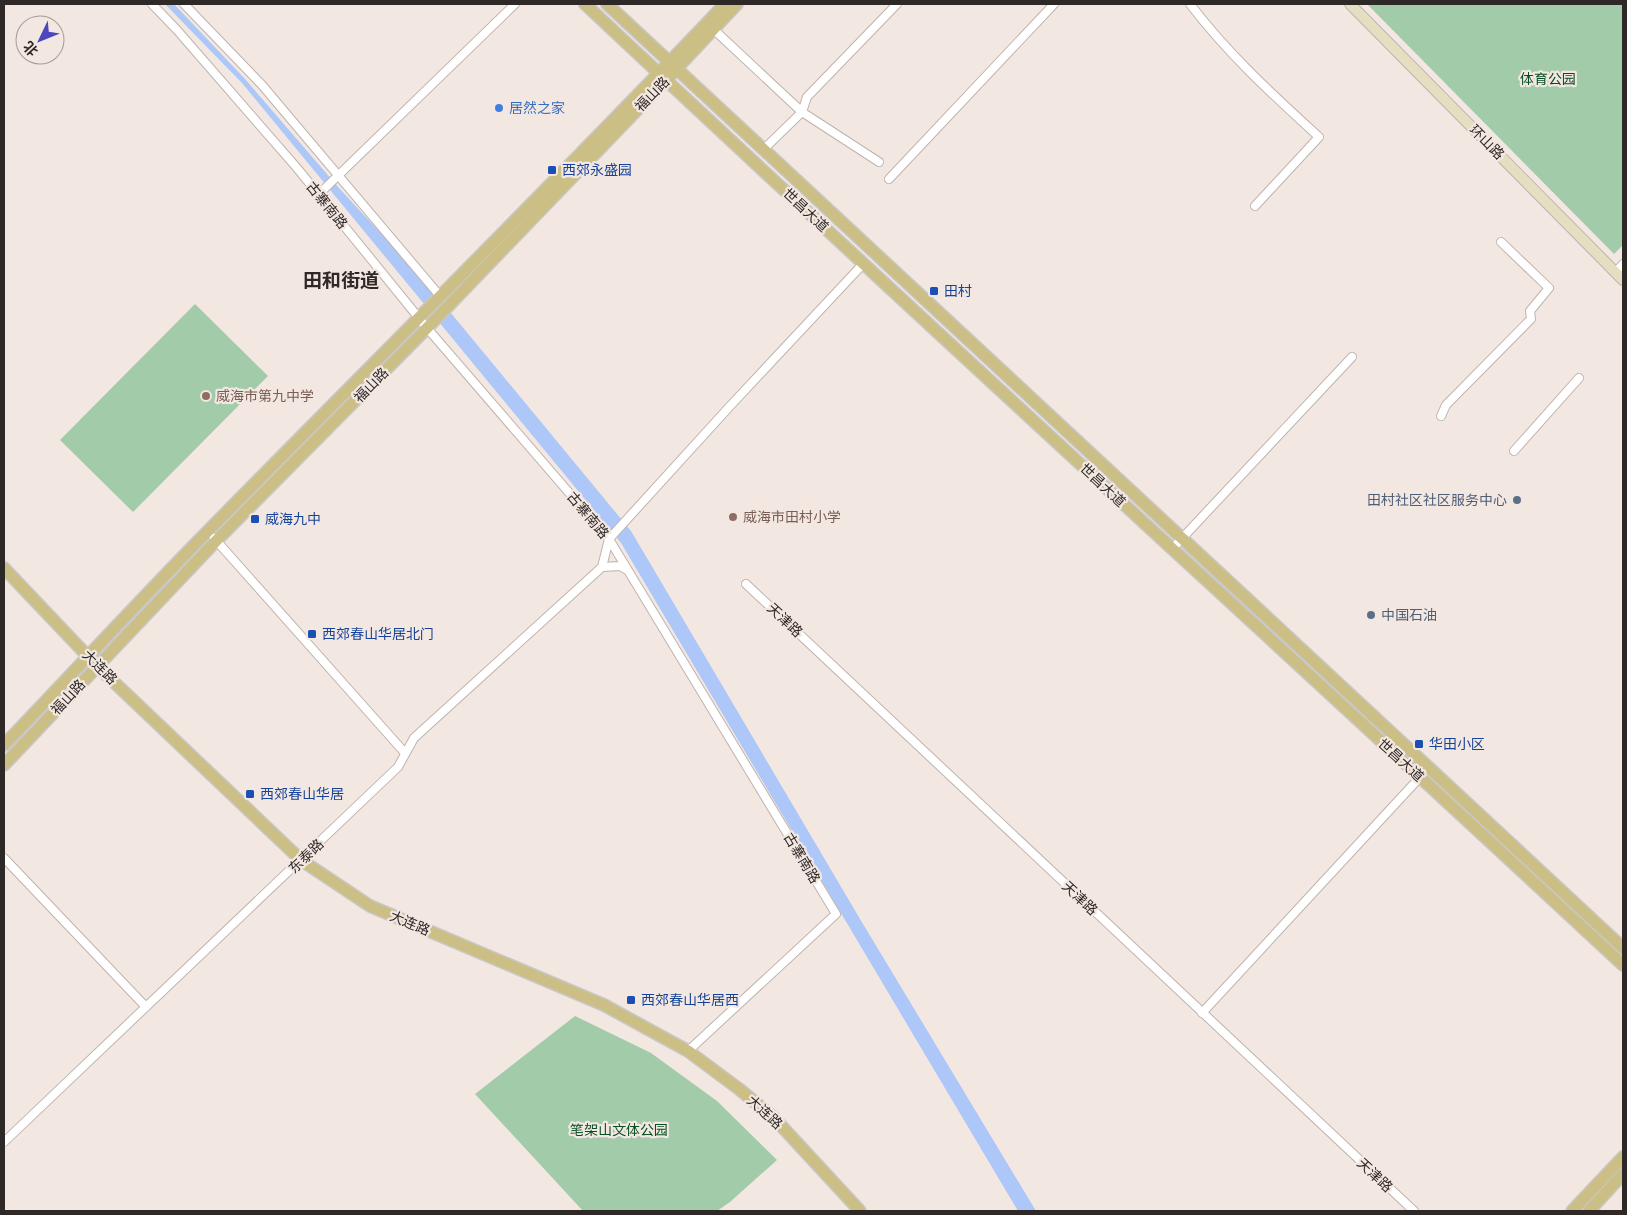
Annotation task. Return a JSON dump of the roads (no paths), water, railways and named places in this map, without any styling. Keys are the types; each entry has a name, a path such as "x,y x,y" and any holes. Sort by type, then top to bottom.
{"main road":[{"name":"世昌大道","path":"585,4 863,264 1623,965"},
{"name":"世昌大道","path":"607,4 1623,948"},
{"path":"710,26 725,4"},
{"path":"662,77 710,26 737,4"},
{"name":"环山路","path":"1350,4 1619,276"},
{"name":"福山路","path":"4,745 208,531 440,296 662,77"},
{"name":"福山路","path":"4,765 216,541 430,325 662,77"},
{"name":"大连路","path":"4,568 97,666 301,860 370,906 604,1005 688,1051 774,1118 860,1211"},
{"path":"1572,1211 1623,1156"},
{"path":"1590,1211 1623,1174"}],"street":[{"name":"古寨南路","path":"152,4 177,30 297,168 321,192 421,315 611,538 629,572 836,914 688,1051"},
{"path":"184,4 262,85 337,178 440,296"},
{"path":"321,192 515,4"},
{"path":"764,149 802,112 807,97 897,4"},
{"path":"889,179 1054,4"},
{"path":"1190,4 1213,34 1258,81 1319,137 1255,206"},
{"path":"710,26 802,112 879,162"},
{"path":"1441,416 1446,406 1531,319 1530,311 1549,288 1501,242"},
{"path":"629,572 620,566 602,567 611,538 731,405 863,264"},
{"path":"1619,276 1623,264"},
{"path":"1172,549 1352,357"},
{"path":"1514,451 1579,378"},
{"path":"208,531 405,753"},
{"name":"东泰路","path":"4,1142 398,767 414,738 602,567"},
{"name":"天津路","path":"746,584 1414,1211"},
{"path":"1202,1013 1429,768"},
{"path":"4,858 146,1007"}],"water":[{"path":"165,4 174,4 245,79 339,188 422,278 631,531 863,924 1036,1211 1018,1211 621,543 242,83"}],"place":[{"name":"居然之家","path":"499,108"},
{"name":"西郊永盛园","path":"552,170"},
{"name":"田村","path":"934,291"},
{"name":"威海市第九中学","path":"206,396"},
{"name":"田村社区社区服务中心","path":"1517,500"},
{"name":"威海市田村小学","path":"733,517"},
{"name":"威海九中","path":"255,519"},
{"name":"中国石油","path":"1371,615"},
{"name":"西郊春山华居北门","path":"312,634"},
{"name":"华田小区","path":"1419,744"},
{"name":"西郊春山华居","path":"250,794"},
{"name":"西郊春山华居西","path":"631,1000"}],"district":[{"name":"田和街道","path":"341,280"}],"park label":[{"name":"体育公园","path":"1548,79"},
{"name":"笔架山文体公园","path":"619,1130"}]}
